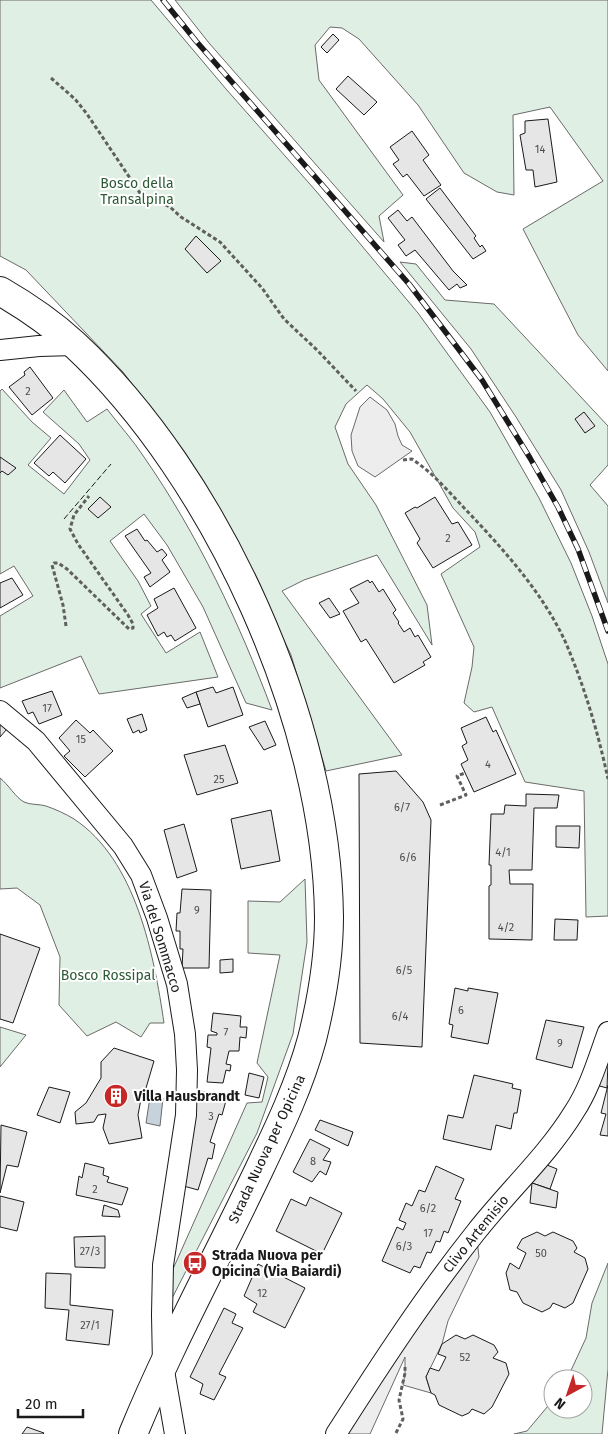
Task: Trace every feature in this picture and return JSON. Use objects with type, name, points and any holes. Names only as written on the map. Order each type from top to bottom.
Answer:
[{"type":"main road","name":"Strada Nuova per Opicina","points":[[0,291],[26,306],[75,345],[112,382],[169,455],[212,523],[249,596],[280,672],[303,742],[316,795],[326,869],[329,915],[326,963],[319,1006],[303,1070],[252,1184],[163,1365],[133,1434]]},
{"type":"street","points":[[0,350],[75,345]]},
{"type":"street","name":"Via del Sommacco","points":[[0,711],[36,742],[123,846],[141,875],[157,918],[177,984],[185,1034],[187,1070],[186,1115],[163,1266],[162,1315],[163,1365],[175,1434]]},
{"type":"street","name":"Clivo Artemisio","points":[[336,1434],[442,1276],[476,1231],[551,1143],[575,1111],[597,1065],[608,1032]]},
{"type":"path","points":[[51,78],[75,99],[87,114],[144,199],[160,202],[170,207],[181,217],[220,242],[262,288],[284,319],[356,391]]},
{"type":"path","points":[[403,460],[412,459],[422,465],[450,493],[507,556],[544,604],[564,640],[582,687],[603,755],[608,779]]},
{"type":"path","points":[[66,626],[63,605],[52,565],[54,563],[67,569],[129,629],[133,628],[134,624],[78,544],[70,529],[74,515],[89,496]]},
{"type":"path","points":[[440,805],[466,794],[457,776],[465,773]]},
{"type":"path","points":[[396,1433],[402,1419],[399,1400],[406,1373],[405,1355],[397,1341]]},
{"type":"green space","name":"Bosco della Transalpina","points":[[0,0],[151,0],[316,191],[418,313],[490,412],[539,498],[571,563],[608,664],[608,916],[586,917],[584,791],[525,782],[492,707],[474,712],[464,703],[472,667],[474,647],[441,574],[480,547],[475,532],[453,508],[410,432],[383,399],[367,385],[346,404],[335,427],[348,464],[376,505],[427,605],[432,645],[377,555],[304,580],[282,591],[402,755],[326,771],[291,655],[236,538],[184,453],[123,372],[26,270],[0,256]]},
{"type":"green space","points":[[175,0],[608,0],[608,371],[578,335],[523,229],[603,181],[550,107],[513,115],[514,195],[497,192],[464,173],[418,105],[359,39],[342,28],[330,27],[315,45],[319,80],[403,195],[379,216],[384,242],[209,43]]},
{"type":"green space","points":[[400,262],[416,264],[445,300],[494,304],[608,426],[608,465],[590,485],[608,506],[608,603],[589,552],[561,490],[471,349]]},
{"type":"green space","points":[[2,389],[32,422],[51,438],[28,465],[64,494],[90,460],[79,444],[43,412],[64,390],[87,422],[107,409],[144,457],[200,548],[246,644],[272,710],[246,703],[203,607],[167,545],[144,514],[110,541],[138,581],[151,606],[141,614],[166,653],[200,632],[218,677],[99,694],[81,656],[0,688],[0,616],[33,596],[14,566],[0,574],[0,391]]},
{"type":"green space","name":"Bosco Rossipal","points":[[0,778],[24,802],[46,806],[74,819],[95,837],[113,859],[127,884],[147,939],[164,1023],[150,1023],[141,1037],[116,1022],[87,1036],[59,1005],[60,957],[40,905],[17,888],[0,889]]},
{"type":"green space","points":[[305,879],[307,942],[293,1034],[257,1133],[167,1308],[169,1278],[247,1103],[262,1102],[268,1077],[257,1063],[280,955],[248,953],[248,901],[280,902]]},
{"type":"green space","points":[[0,1027],[26,1035],[0,1067]]},
{"type":"green space","points":[[608,1263],[608,1369],[602,1434],[514,1434],[527,1431],[543,1412],[543,1419],[593,1419],[593,1369],[572,1369],[586,1338],[592,1303]]},
{"type":"shaded area","points":[[370,397],[387,410],[395,424],[402,445],[412,451],[375,477],[358,466],[352,451],[351,435],[360,407]]},
{"type":"shaded area","points":[[150,1097],[163,1098],[160,1126],[146,1123]]},
{"type":"shaded area","points":[[476,1231],[479,1257],[448,1321],[442,1344],[426,1377],[431,1393],[403,1385],[405,1357],[370,1434],[336,1434]]},
{"type":"building","points":[[333,34],[339,40],[327,53],[321,47]]},
{"type":"building","points":[[348,76],[377,102],[364,115],[336,89]]},
{"type":"building","points":[[548,119],[557,182],[535,187],[533,170],[526,170],[520,135],[525,133],[525,121]]},
{"type":"building","points":[[412,131],[429,155],[423,160],[441,185],[424,196],[407,174],[403,177],[393,164],[399,160],[390,147]]},
{"type":"building","points":[[440,188],[476,236],[474,238],[480,247],[482,245],[486,251],[473,259],[426,199]]},
{"type":"building","points":[[398,210],[407,221],[412,217],[453,271],[467,285],[460,288],[457,284],[449,290],[415,250],[406,256],[398,245],[405,240],[388,218]]},
{"type":"building","points":[[196,236],[221,261],[207,273],[185,249]]},
{"type":"building","points":[[30,367],[53,398],[32,415],[9,387],[25,375],[24,372]]},
{"type":"building","points":[[584,412],[595,426],[585,433],[575,419]]},
{"type":"building","points":[[60,435],[86,459],[65,483],[53,472],[49,476],[34,463]]},
{"type":"building","points":[[0,457],[16,468],[8,475],[2,471],[0,473]]},
{"type":"building","points":[[100,497],[111,507],[98,518],[88,509]]},
{"type":"building","points":[[435,497],[452,524],[458,522],[472,545],[433,568],[417,543],[420,539],[405,513]]},
{"type":"building","points":[[137,529],[145,541],[147,540],[157,552],[162,549],[167,555],[162,560],[170,572],[150,587],[144,577],[151,573],[125,536]]},
{"type":"building","points":[[12,578],[23,595],[0,608],[0,583]]},
{"type":"building","points":[[368,580],[370,583],[372,581],[379,592],[383,589],[396,610],[393,613],[404,632],[410,628],[415,637],[418,635],[431,657],[423,662],[425,665],[394,683],[366,639],[361,642],[343,611],[359,603],[350,589]]},
{"type":"building","points":[[174,588],[196,628],[175,641],[171,635],[167,637],[164,632],[158,636],[147,615],[158,608],[154,599]]},
{"type":"building","points":[[329,598],[340,614],[330,618],[319,603]]},
{"type":"building","points":[[213,687],[216,693],[233,687],[243,715],[208,727],[196,692]]},
{"type":"building","points":[[52,691],[62,715],[39,724],[33,712],[28,714],[22,701]]},
{"type":"building","points":[[196,692],[200,704],[187,708],[182,698]]},
{"type":"building","points":[[142,714],[147,730],[140,733],[139,730],[133,733],[127,719]]},
{"type":"building","points":[[486,717],[493,732],[496,730],[516,774],[474,792],[461,764],[468,760],[462,746],[467,743],[461,728]]},
{"type":"building","points":[[76,720],[90,733],[93,730],[113,751],[85,777],[64,756],[70,751],[59,738]]},
{"type":"building","points":[[265,721],[276,745],[264,750],[249,727]]},
{"type":"building","points":[[0,723],[7,729],[0,737]]},
{"type":"building","points":[[225,745],[238,783],[197,795],[184,755]]},
{"type":"building","points":[[396,771],[423,802],[431,820],[422,1047],[360,1043],[359,774]]},
{"type":"building","points":[[526,794],[559,795],[557,808],[534,808],[532,870],[509,870],[510,884],[533,884],[532,940],[489,939],[491,814],[504,814],[505,805],[526,806]]},
{"type":"building","points":[[271,810],[280,861],[241,869],[231,819]]},
{"type":"building","points":[[184,824],[197,871],[177,878],[164,830]]},
{"type":"building","points":[[556,826],[580,826],[579,848],[556,847]]},
{"type":"building","points":[[182,889],[211,890],[209,968],[182,968],[183,949],[180,949],[180,931],[176,931],[177,913],[180,913]]},
{"type":"building","points":[[555,919],[578,920],[577,940],[554,940]]},
{"type":"building","points":[[0,934],[40,948],[13,1023],[0,1019]]},
{"type":"building","points":[[233,959],[233,972],[220,973],[220,960]]},
{"type":"building","points":[[455,988],[468,991],[468,988],[498,993],[488,1044],[451,1037],[453,1025],[449,1024]]},
{"type":"building","points":[[213,1013],[241,1016],[240,1027],[247,1027],[246,1038],[240,1037],[239,1051],[229,1051],[226,1064],[231,1065],[230,1071],[226,1070],[223,1083],[207,1082],[211,1048],[207,1047],[208,1035],[217,1035],[217,1033],[211,1031]]},
{"type":"building","points":[[546,1020],[584,1027],[572,1068],[536,1059]]},
{"type":"building","name":"Villa Hausbrandt","points":[[114,1048],[154,1061],[146,1088],[143,1088],[138,1115],[142,1138],[109,1144],[103,1128],[106,1114],[98,1115],[94,1122],[76,1124],[75,1112],[86,1103],[101,1078],[101,1062]]},
{"type":"building","points":[[605,1062],[608,1062],[607,1088],[596,1085]]},
{"type":"building","points":[[249,1073],[264,1077],[259,1098],[245,1095]]},
{"type":"building","points":[[474,1075],[513,1084],[512,1088],[521,1090],[517,1113],[514,1113],[511,1129],[496,1125],[491,1150],[443,1139],[448,1115],[463,1118]]},
{"type":"building","points":[[608,1085],[608,1136],[600,1135],[606,1114],[601,1113]]},
{"type":"building","points":[[49,1087],[70,1092],[60,1123],[37,1115]]},
{"type":"building","points":[[199,1091],[227,1097],[222,1115],[219,1114],[210,1142],[215,1144],[212,1159],[208,1158],[198,1190],[180,1185],[191,1115]]},
{"type":"building","points":[[320,1120],[353,1132],[348,1146],[315,1130]]},
{"type":"building","points":[[1,1125],[27,1132],[18,1167],[7,1165],[0,1193]]},
{"type":"building","points":[[310,1139],[330,1149],[323,1160],[331,1162],[326,1175],[320,1171],[312,1182],[293,1172]]},
{"type":"building","points":[[85,1163],[104,1168],[103,1175],[109,1177],[107,1182],[128,1188],[122,1205],[76,1195],[79,1176],[82,1178]]},
{"type":"building","points":[[542,1163],[557,1169],[550,1189],[532,1183]]},
{"type":"building","points":[[436,1166],[464,1179],[455,1199],[461,1201],[448,1233],[444,1231],[440,1242],[436,1241],[431,1253],[427,1252],[420,1268],[414,1266],[410,1273],[382,1261],[397,1227],[403,1230],[406,1223],[399,1220],[406,1203],[412,1206],[419,1190],[425,1192]]},
{"type":"building","points":[[532,1183],[558,1192],[556,1208],[530,1203]]},
{"type":"building","points":[[0,1196],[24,1202],[17,1231],[0,1227]]},
{"type":"building","points":[[310,1197],[342,1213],[322,1254],[276,1231],[291,1199],[306,1206]]},
{"type":"building","points":[[104,1205],[118,1210],[120,1217],[102,1216]]},
{"type":"building","points":[[537,1232],[545,1236],[553,1232],[573,1241],[577,1248],[574,1252],[585,1258],[588,1269],[573,1303],[565,1308],[553,1303],[550,1308],[542,1312],[523,1303],[517,1292],[510,1290],[506,1273],[510,1263],[519,1269],[526,1253],[517,1248],[522,1239]]},
{"type":"building","points":[[105,1236],[105,1268],[75,1267],[74,1237]]},
{"type":"building","points":[[258,1264],[305,1288],[285,1328],[253,1312],[257,1304],[244,1296]]},
{"type":"building","points":[[46,1273],[71,1274],[70,1305],[113,1310],[109,1345],[66,1340],[69,1310],[45,1308]]},
{"type":"building","points":[[224,1308],[236,1314],[232,1323],[243,1328],[219,1374],[226,1377],[214,1400],[200,1394],[203,1384],[190,1377]]},
{"type":"building","points":[[456,1335],[465,1339],[473,1335],[494,1345],[498,1352],[493,1358],[506,1363],[509,1374],[492,1407],[484,1414],[472,1409],[469,1413],[462,1416],[439,1405],[435,1395],[431,1393],[426,1377],[430,1368],[439,1371],[446,1357],[438,1354],[442,1344]]},
{"type":"building","points":[[27,1427],[44,1433],[22,1434]]},
{"type":"railway","points":[[163,0],[196,41],[409,284],[482,380],[558,507],[578,549],[608,631]]},
{"type":"fence","points":[[64,519],[111,464]]},
{"type":"place","name":"Villa Hausbrandt","points":[[116,1096]]},
{"type":"place","name":"Strada Nuova per Opicina (Via Baiardi)","points":[[195,1263]]}]
